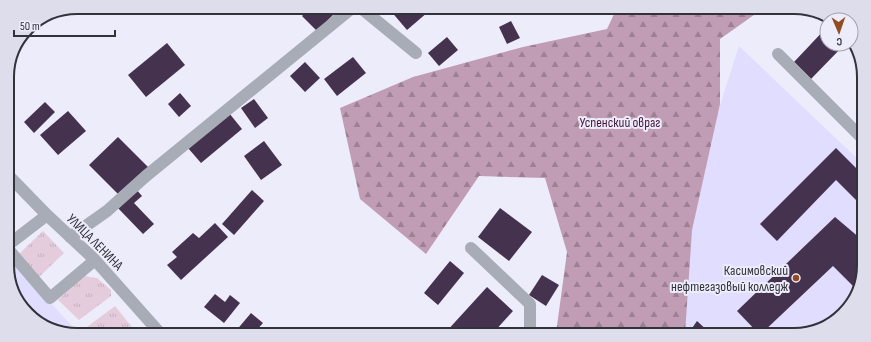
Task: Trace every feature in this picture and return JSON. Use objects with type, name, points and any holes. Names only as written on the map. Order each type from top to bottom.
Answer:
[{"type":"street","points":[[70,237],[107,211],[146,176],[345,14]]},
{"type":"street","points":[[368,14],[416,53]]},
{"type":"street","points":[[778,54],[857,133]]},
{"type":"street","name":"УЛИЦА ЛЕНИНА","points":[[14,181],[47,215],[95,260],[155,328]]},
{"type":"street","points":[[14,240],[47,215]]},
{"type":"street","points":[[471,248],[530,304],[530,328]]},
{"type":"street","points":[[14,255],[50,298],[95,260]]},
{"type":"shaded area","points":[[739,46],[857,158],[857,265],[854,285],[849,297],[839,310],[826,320],[810,326],[798,328],[649,328]]},
{"type":"shaded area","points":[[14,264],[74,328],[65,327],[49,322],[30,307],[20,293],[15,277]]},
{"type":"green space","name":"Успенский овраг","points":[[614,14],[755,14],[720,39],[720,104],[692,230],[685,328],[556,328],[567,252],[545,178],[479,176],[426,254],[360,199],[340,108],[413,77],[523,47],[607,29]]},
{"type":"green space","points":[[43,231],[64,253],[39,277],[20,258],[20,253]]},
{"type":"green space","points":[[83,276],[97,278],[111,290],[111,296],[79,320],[58,300]]},
{"type":"green space","points":[[115,306],[133,328],[88,328],[87,327]]},
{"type":"building","points":[[304,14],[334,14],[317,31],[302,16]]},
{"type":"building","points":[[393,14],[426,14],[407,30]]},
{"type":"building","points":[[511,21],[520,38],[507,44],[499,27]]},
{"type":"building","points":[[819,35],[819,52],[837,52],[811,79],[794,62]]},
{"type":"building","points":[[447,37],[458,50],[439,66],[428,53]]},
{"type":"building","points":[[167,43],[185,65],[146,97],[128,75]]},
{"type":"building","points":[[353,57],[366,73],[337,96],[324,79]]},
{"type":"building","points":[[305,62],[320,78],[305,92],[290,76]]},
{"type":"building","points":[[180,93],[191,106],[179,117],[168,104]]},
{"type":"building","points":[[254,99],[268,118],[255,128],[241,108]]},
{"type":"building","points":[[45,102],[55,112],[34,133],[24,122]]},
{"type":"building","points":[[68,111],[86,131],[58,155],[40,135]]},
{"type":"building","points":[[229,113],[242,129],[201,163],[188,148]]},
{"type":"building","points":[[118,137],[150,169],[121,197],[89,165]]},
{"type":"building","points":[[264,141],[282,165],[261,180],[244,156]]},
{"type":"building","name":"Касимовский нефтегазовый колледж","points":[[836,148],[857,169],[857,201],[836,180],[777,241],[760,224]]},
{"type":"building","points":[[135,188],[142,196],[134,203],[154,224],[143,234],[116,206]]},
{"type":"building","points":[[252,190],[264,201],[234,235],[222,224]]},
{"type":"building","points":[[500,208],[532,232],[509,261],[478,237]]},
{"type":"building","name":"Касимовский нефтегазовый колледж","points":[[835,217],[857,236],[857,265],[853,286],[833,266],[767,328],[753,328],[737,311]]},
{"type":"building","points":[[215,223],[228,237],[181,280],[167,265],[177,257],[172,252],[193,233],[199,238]]},
{"type":"building","points":[[450,261],[464,273],[438,305],[424,293]]},
{"type":"building","points":[[542,275],[559,285],[546,306],[529,295]]},
{"type":"building","points":[[487,287],[513,311],[498,328],[450,328]]},
{"type":"building","points":[[215,294],[225,302],[230,295],[240,303],[224,323],[204,307]]},
{"type":"building","points":[[26,302],[39,315],[30,307]]},
{"type":"building","points":[[251,313],[263,323],[259,328],[238,328]]},
{"type":"building","points":[[697,321],[705,328],[692,328]]},
{"type":"place","name":"Касимовский нефтегазовый колледж","points":[[796,278]]}]
